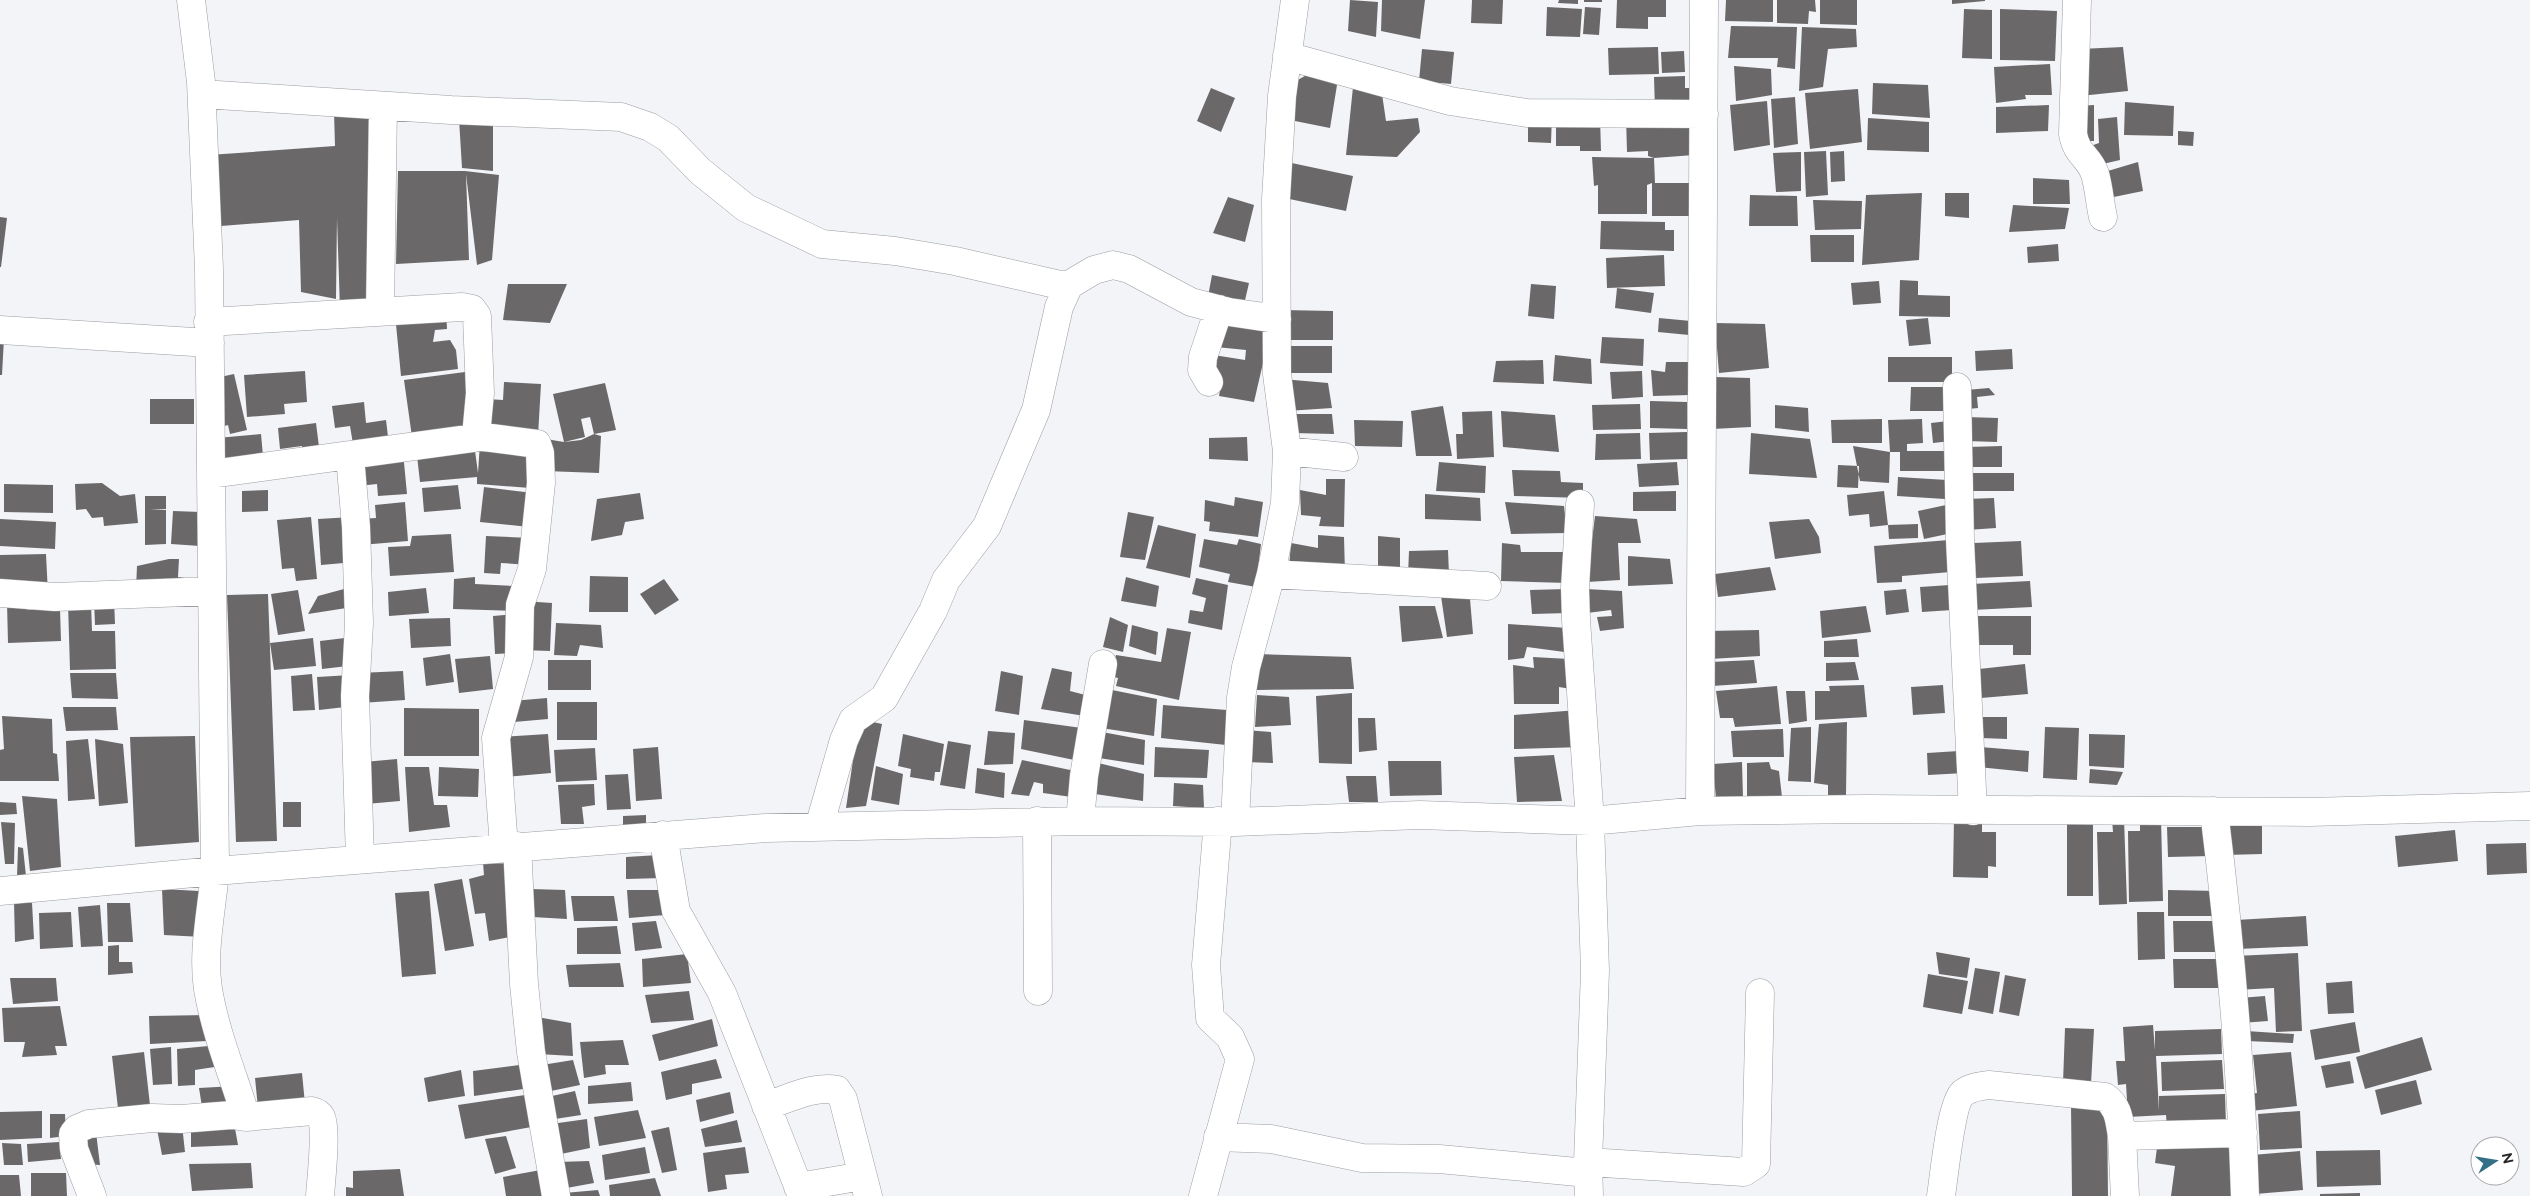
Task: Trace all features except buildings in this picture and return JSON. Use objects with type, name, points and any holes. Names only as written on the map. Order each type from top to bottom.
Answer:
[{"type":"street","points":[[191,0],[202,94],[209,269],[215,871],[207,958],[208,988],[216,1024],[246,1117]]},
{"type":"street","points":[[1203,1196],[1240,1059],[1230,1037],[1210,1018],[1206,965],[1241,698],[1271,574],[1285,503],[1287,451],[1278,383],[1276,199],[1282,96],[1296,0]]},
{"type":"street","points":[[1700,811],[1704,0]]},
{"type":"street","points":[[2077,0],[2072,134],[2075,148],[2084,156],[2095,174],[2103,218]]},
{"type":"street","points":[[1288,56],[1450,101],[1527,113],[1704,114]]},
{"type":"street","points":[[202,94],[383,106],[621,117],[650,127],[668,138],[700,171],[746,208],[822,244],[896,251],[955,261],[1060,285],[1070,285]]},
{"type":"street","points":[[380,311],[383,106]]},
{"type":"street","points":[[819,827],[844,740],[853,720],[884,698],[933,611],[946,580],[987,526],[1036,410],[1059,307],[1070,285],[1094,270],[1113,265],[1129,268],[1192,302],[1219,309],[1277,319]]},
{"type":"street","points":[[0,330],[209,332],[380,311],[462,307],[472,309],[477,316],[480,393],[476,436]]},
{"type":"street","points":[[1209,382],[1202,370],[1203,357],[1219,309]]},
{"type":"street","points":[[1958,387],[1960,540],[1973,810]]},
{"type":"street","points":[[211,474],[350,456],[476,436],[537,444],[540,452],[541,484],[532,569],[520,605],[519,657],[496,738],[511,847],[531,1052],[556,1196]]},
{"type":"street","points":[[1287,451],[1344,457]]},
{"type":"street","points":[[350,456],[356,527],[359,623],[355,696],[358,736],[360,859]]},
{"type":"street","points":[[1580,504],[1575,588],[1576,620],[1590,821],[1595,971],[1588,1177]]},
{"type":"street","points":[[1271,574],[1487,586]]},
{"type":"street","points":[[0,593],[55,597],[212,590]]},
{"type":"street","points":[[1080,821],[1084,776],[1103,664]]},
{"type":"street","points":[[0,891],[215,871],[663,835],[819,827],[1037,821],[1226,822],[1420,815],[1590,821],[1700,811],[2319,812],[2530,806]]},
{"type":"street","points":[[2214,811],[2230,953],[2243,1132],[2245,1196]]},
{"type":"street","points":[[1037,821],[1038,991]]},
{"type":"street","points":[[663,835],[676,911],[722,994],[766,1106],[800,1191],[866,1186],[843,1099],[837,1090],[828,1088],[807,1092],[766,1106]]},
{"type":"street","points":[[1218,1137],[1271,1140],[1362,1158],[1439,1159],[1588,1177],[1744,1172],[1756,1164],[1760,993]]},
{"type":"street","points":[[1941,1196],[1955,1107],[1962,1093],[1975,1087],[1989,1085],[2105,1097],[2113,1102],[2118,1111],[2122,1136],[2125,1196]]},
{"type":"street","points":[[92,1196],[74,1149],[73,1134],[76,1129],[89,1124],[152,1118],[181,1119],[232,1115],[246,1117],[283,1112],[317,1113],[322,1118],[324,1130],[320,1196]]},
{"type":"street","points":[[2122,1136],[2243,1132]]}]
